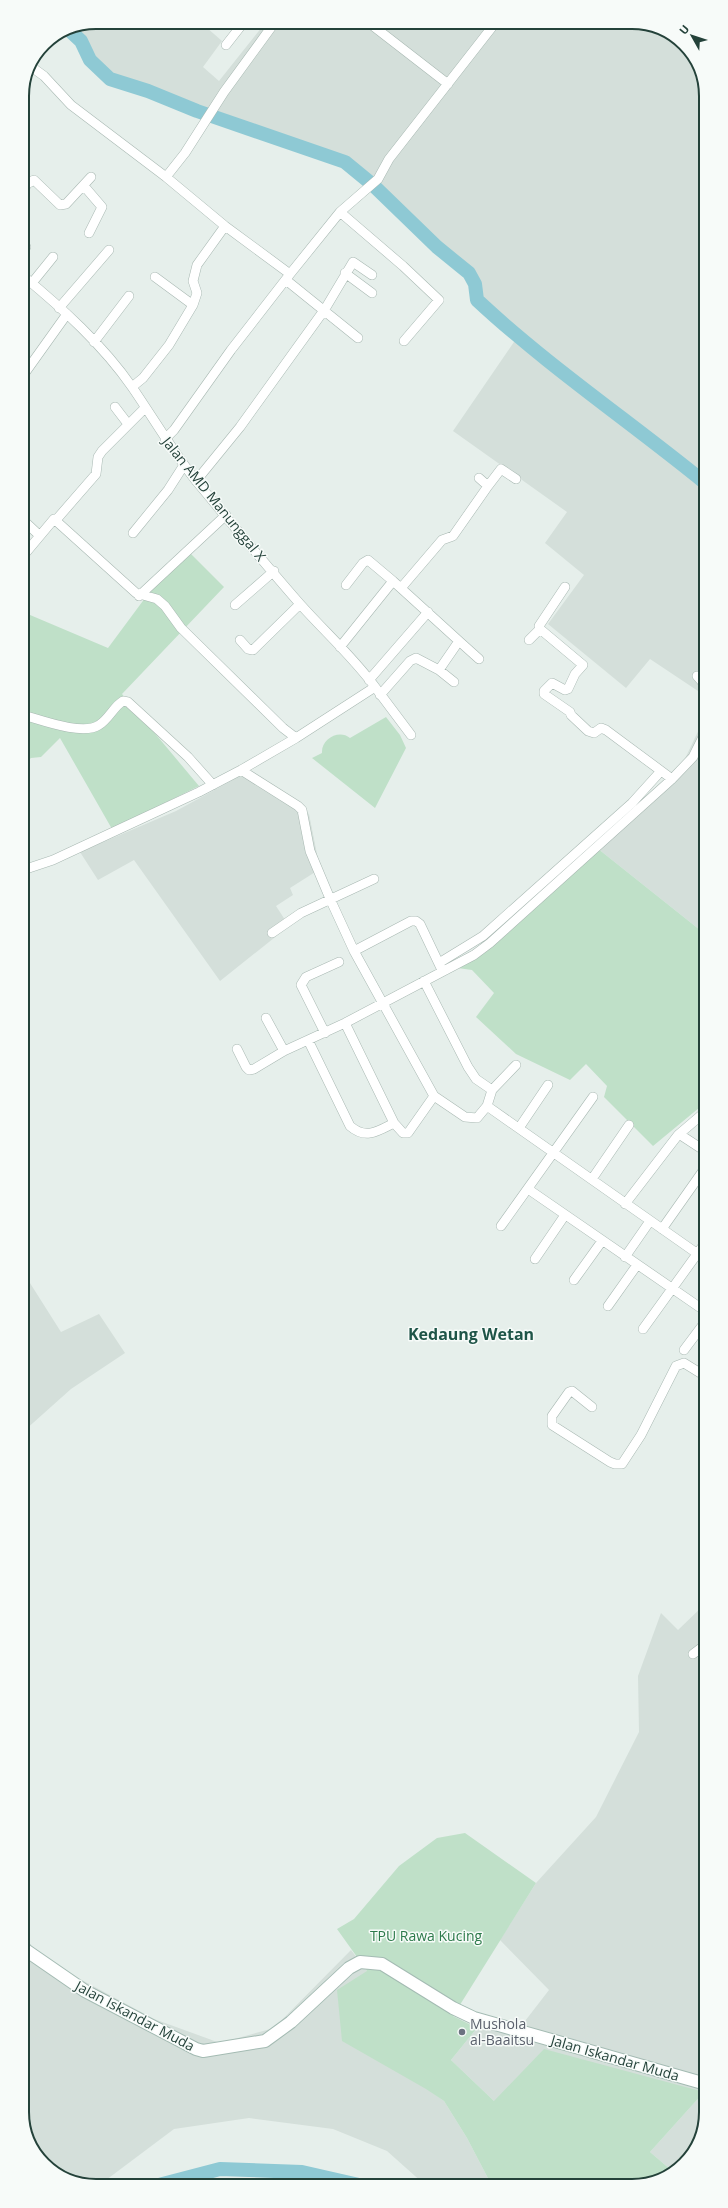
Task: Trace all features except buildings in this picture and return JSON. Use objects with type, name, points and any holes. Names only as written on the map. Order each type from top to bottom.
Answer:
[{"type":"street","points":[[226,45],[239,29]]},
{"type":"street","points":[[166,177],[185,153],[214,108],[270,29]]},
{"type":"street","points":[[377,29],[448,84]]},
{"type":"street","points":[[165,439],[174,430],[231,350],[340,212],[375,183],[388,159],[491,29]]},
{"type":"street","points":[[34,69],[44,76],[71,104],[166,177],[288,277],[358,338]]},
{"type":"street","points":[[29,180],[34,180],[60,205],[66,204],[91,177]]},
{"type":"street","points":[[84,186],[102,207],[89,233]]},
{"type":"street","points":[[340,212],[403,266],[439,300],[404,341]]},
{"type":"street","points":[[132,387],[143,378],[169,345],[194,305],[198,293],[193,281],[197,266],[225,226]]},
{"type":"street","points":[[60,308],[109,250]]},
{"type":"street","points":[[32,283],[53,256]]},
{"type":"street","points":[[196,481],[240,427],[325,309],[345,273],[353,262],[372,275]]},
{"type":"street","points":[[345,273],[372,293]]},
{"type":"street","points":[[155,277],[194,305]]},
{"type":"street","name":"Jalan AMD Manunggal X","points":[[29,281],[67,314],[94,342],[132,387],[165,439],[196,481],[274,571],[300,604],[358,665],[411,735]]},
{"type":"street","points":[[94,342],[129,296]]},
{"type":"street","points":[[29,367],[67,314]]},
{"type":"street","points":[[115,407],[128,424]]},
{"type":"street","points":[[29,548],[53,519],[56,520],[96,474],[98,458],[102,451],[145,408]]},
{"type":"street","points":[[132,533],[168,490],[184,465]]},
{"type":"street","points":[[401,588],[442,540],[453,536],[501,469],[516,479]]},
{"type":"street","points":[[479,478],[488,486]]},
{"type":"street","points":[[139,596],[226,515]]},
{"type":"street","points":[[56,520],[75,540],[113,570],[139,596],[157,599],[165,606],[181,628],[283,728],[296,738]]},
{"type":"street","points":[[29,526],[39,535]]},
{"type":"street","points":[[346,586],[366,561],[370,562],[428,612],[479,659]]},
{"type":"street","points":[[235,605],[274,571]]},
{"type":"street","points":[[340,647],[393,581]]},
{"type":"street","points":[[529,640],[540,629],[546,616],[565,586]]},
{"type":"street","points":[[240,640],[248,649],[252,650],[300,604]]},
{"type":"street","points":[[29,868],[53,860],[213,785],[296,738],[372,683],[428,612]]},
{"type":"street","points":[[540,629],[583,665],[575,674],[568,689],[565,690],[552,683],[544,691],[544,694],[570,712],[571,715],[588,731],[594,733],[601,728],[606,730],[660,772],[672,779]]},
{"type":"street","points":[[439,670],[459,641]]},
{"type":"street","points":[[380,695],[410,661],[416,658],[439,670],[454,682]]},
{"type":"street","points":[[29,717],[80,730],[97,727],[109,717],[119,704],[123,701],[128,702],[188,757],[213,785]]},
{"type":"street","points":[[441,967],[474,955],[490,943],[672,779],[692,757],[699,744]]},
{"type":"street","points":[[241,770],[302,810],[310,851],[354,951],[434,1096],[465,1117],[477,1118],[487,1106],[492,1090],[516,1065]]},
{"type":"street","points":[[237,1049],[249,1070],[284,1051],[345,1023],[424,981],[483,936],[632,803],[660,772]]},
{"type":"street","points":[[272,933],[301,913],[331,901],[374,879]]},
{"type":"street","points":[[354,951],[411,921],[416,921],[420,924],[441,967]]},
{"type":"street","points":[[325,1033],[301,985],[306,977],[339,962]]},
{"type":"street","points":[[424,981],[468,1067],[476,1078],[492,1090]]},
{"type":"street","points":[[266,1018],[284,1051]]},
{"type":"street","points":[[345,1023],[394,1123],[403,1133],[408,1133],[434,1096]]},
{"type":"street","points":[[308,1040],[350,1126],[356,1132],[365,1135],[372,1134],[394,1123]]},
{"type":"street","points":[[519,1128],[548,1085]]},
{"type":"street","points":[[501,1226],[555,1153],[593,1097]]},
{"type":"street","points":[[487,1106],[699,1255]]},
{"type":"street","points":[[625,1204],[679,1134],[699,1117]]},
{"type":"street","points":[[592,1179],[629,1126]]},
{"type":"street","points":[[679,1134],[699,1148]]},
{"type":"street","points":[[662,1229],[699,1177]]},
{"type":"street","points":[[528,1189],[637,1266],[674,1288],[699,1307]]},
{"type":"street","points":[[535,1258],[565,1215]]},
{"type":"street","points":[[625,1257],[650,1221]]},
{"type":"street","points":[[574,1280],[602,1241]]},
{"type":"street","points":[[643,1329],[699,1258]]},
{"type":"street","points":[[608,1306],[637,1266]]},
{"type":"street","points":[[684,1350],[699,1330]]},
{"type":"street","points":[[592,1407],[572,1392],[569,1392],[552,1416],[552,1425],[610,1462],[622,1464],[641,1435],[676,1366],[684,1363],[699,1372]]},
{"type":"street","points":[[693,1654],[699,1650]]},
{"type":"street","name":"Jalan Iskandar Muda","points":[[29,1952],[85,1991],[196,2049],[203,2051],[265,2041],[290,2022],[349,1968],[360,1962],[382,1964],[453,2008],[474,2018],[699,2082]]},
{"type":"shaded area","points":[[96,29],[208,29],[222,41],[203,67],[219,81],[260,29],[636,29],[654,33],[672,42],[672,56],[685,56],[692,66],[697,79],[699,96],[699,692],[650,659],[626,688],[548,624],[584,575],[545,543],[567,512],[453,431],[516,339],[475,302],[474,275],[383,192],[346,162],[193,114],[106,75],[82,36],[77,32]]},
{"type":"shaded area","points":[[699,729],[699,929],[592,844],[681,767]]},
{"type":"shaded area","points":[[246,771],[309,814],[320,869],[290,888],[293,895],[276,906],[289,926],[220,981],[134,860],[98,880],[80,852],[176,811],[231,781]]},
{"type":"shaded area","points":[[29,1281],[61,1332],[99,1314],[125,1353],[71,1389],[29,1427]]},
{"type":"shaded area","points":[[699,1610],[699,2093],[494,2101],[451,2060],[477,2028],[515,2034],[549,1990],[500,1940],[536,1883],[596,1817],[639,1732],[638,1676],[661,1613],[678,1630]]},
{"type":"shaded area","points":[[29,1950],[154,2019],[220,2043],[274,2028],[351,1950],[367,1971],[427,2089],[444,2101],[467,2138],[488,2179],[418,2179],[387,2151],[333,2129],[249,2118],[174,2129],[107,2179],[83,2178],[70,2174],[59,2168],[40,2149],[31,2129],[29,2112]]},
{"type":"shaded area","points":[[699,2097],[698,2125],[692,2142],[685,2153],[669,2168],[650,2152]]},
{"type":"green space","points":[[190,553],[224,587],[122,694],[199,786],[112,829],[60,738],[41,757],[31,758],[29,760],[29,615],[108,648],[151,590]]},
{"type":"green space","points":[[386,717],[400,735],[406,748],[375,808],[312,758],[322,753],[324,743],[332,737],[336,735],[346,735],[350,738]]},
{"type":"green space","points":[[592,844],[699,929],[699,1108],[653,1146],[604,1097],[607,1086],[586,1064],[570,1080],[516,1054],[476,1017],[494,993],[472,970],[443,966],[478,948]]},
{"type":"green space","name":"TPU Rawa Kucing","points":[[465,1833],[536,1883],[453,2016],[477,2028],[451,2060],[494,2101],[544,2049],[699,2091],[699,2098],[650,2152],[669,2168],[649,2177],[632,2179],[488,2179],[467,2138],[444,2101],[426,2089],[342,2041],[337,1990],[367,1971],[337,1929],[354,1919],[399,1866],[437,1838]]},
{"type":"waterway","points":[[73,33],[81,41],[90,60],[110,79],[148,91],[197,111],[345,162],[373,185],[437,247],[469,273],[475,284],[477,300],[560,371],[699,478]]},
{"type":"waterway","points":[[182,2179],[220,2169],[302,2172],[333,2179]]},
{"type":"place","name":"Mushola al-Baaitsu","points":[[462,2032]]},
{"type":"district","name":"Kedaung Wetan","points":[[471,1334]]}]
